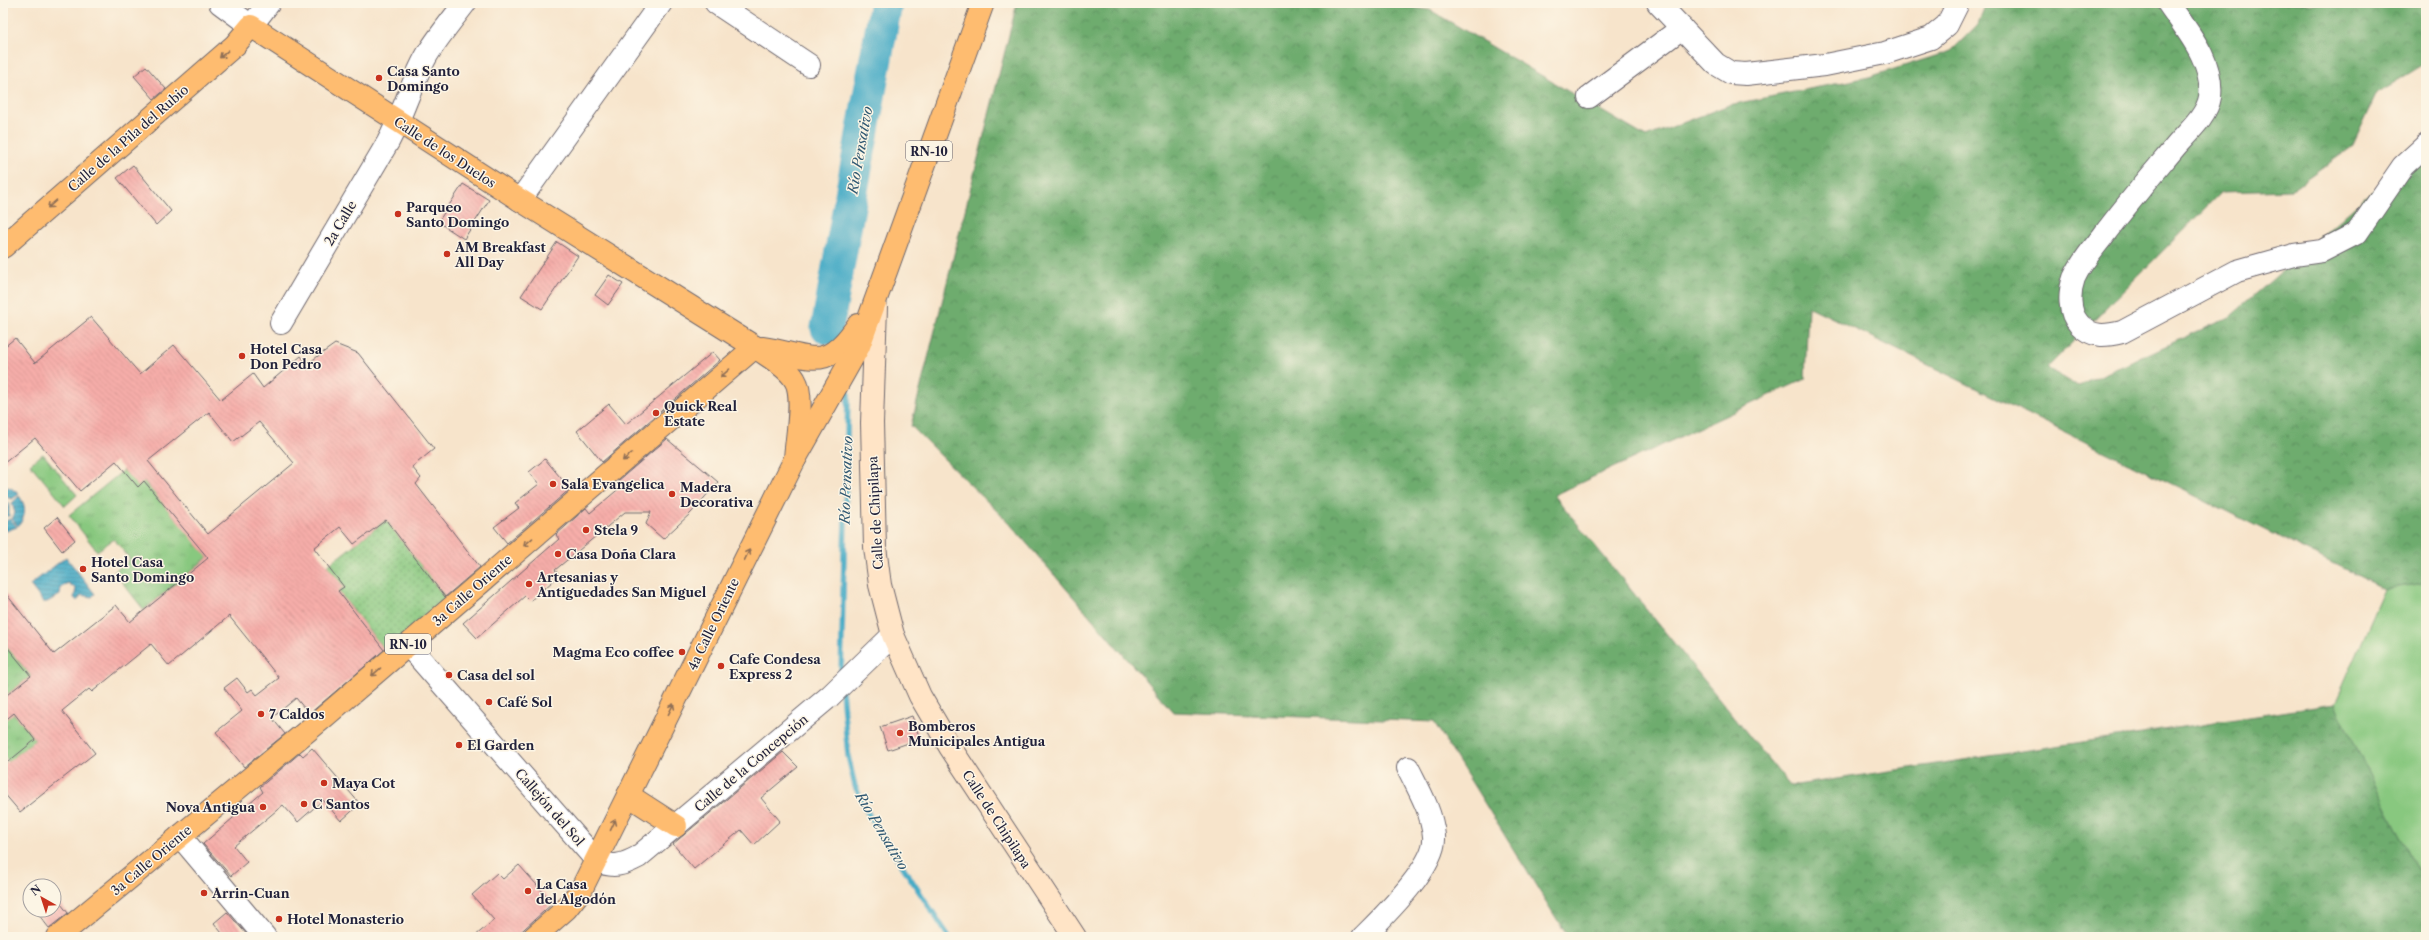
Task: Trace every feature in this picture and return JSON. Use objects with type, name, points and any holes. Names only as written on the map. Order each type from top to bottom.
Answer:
[{"type":"main road","name":"RN-10","points":[[876,299],[983,3]]},
{"type":"main road","name":"Calle de los Duelos","points":[[252,26],[520,200],[755,347],[788,371],[795,380],[800,392],[795,459]]},
{"type":"main road","name":"Calle de la Pila del Rubio","points":[[3,247],[235,45],[252,26]]},
{"type":"main road","name":"Calle de los Duelos","points":[[755,347],[801,358],[834,352],[876,299]]},
{"type":"main road","name":"4a Calle Oriente","points":[[534,937],[574,900],[597,861],[628,795],[795,459],[859,346],[876,299]]},
{"type":"main road","name":"Calle de Chipilapa","points":[[876,299],[872,423],[875,547],[880,585],[893,635],[920,696],[950,747],[1075,937]]},
{"type":"main road","name":"3a Calle Oriente","points":[[58,937],[408,645],[755,347]]},
{"type":"main road","points":[[628,795],[676,826]]},
{"type":"street","name":"Calle de los Duelos","points":[[220,3],[252,26]]},
{"type":"street","points":[[252,26],[269,3]]},
{"type":"street","name":"2a Calle","points":[[281,324],[399,121],[405,100],[427,56],[465,3]]},
{"type":"street","points":[[520,200],[661,3]]},
{"type":"street","points":[[716,3],[809,65]]},
{"type":"street","points":[[1667,6],[1682,28],[1716,64],[1731,73],[1746,74],[1825,65],[1892,51],[1931,38],[1947,25],[1958,3]]},
{"type":"street","points":[[2168,3],[2205,62],[2210,82],[2209,99],[2201,117],[2134,195],[2085,259],[2074,278],[2069,300],[2076,320],[2086,332],[2102,337],[2122,332],[2237,271],[2294,255],[2322,251],[2342,242],[2357,233],[2403,166],[2426,145]]},
{"type":"street","points":[[1589,97],[1682,28]]},
{"type":"street","name":"Calle de la Concepción","points":[[597,861],[607,866],[617,866],[628,863],[638,857],[830,696],[893,635]]},
{"type":"street","name":"Callejón del Sol","points":[[408,645],[597,861]]},
{"type":"street","points":[[1363,937],[1391,910],[1430,859],[1434,847],[1434,837],[1428,808],[1408,768]]},
{"type":"street","points":[[180,836],[265,937]]},
{"type":"green space","points":[[1017,3],[1377,3],[1430,10],[1646,137],[1729,105],[1869,77],[1951,51],[1978,24],[1986,3],[2426,3],[2426,63],[2377,93],[2352,147],[2291,190],[2221,192],[2047,368],[2078,386],[2231,316],[2426,144],[2426,583],[2385,589],[1808,306],[1805,379],[1554,495],[1790,786],[2335,704],[2426,887],[2426,937],[1568,937],[1434,722],[1173,712],[1010,524],[911,426]]},
{"type":"green space","points":[[43,454],[77,495],[65,506],[30,464]]},
{"type":"green space","points":[[124,470],[138,486],[144,481],[208,557],[144,610],[114,572],[130,559],[114,539],[97,551],[69,515]]},
{"type":"green space","points":[[386,520],[449,601],[387,653],[338,591],[343,586],[327,566]]},
{"type":"green space","points":[[2426,583],[2426,887],[2335,704],[2385,589]]},
{"type":"green space","points":[[3,642],[31,676],[3,698]]},
{"type":"green space","points":[[14,713],[35,740],[9,762],[3,754],[3,722]]},
{"type":"water","points":[[3,486],[11,488],[19,494],[12,499],[3,496]]},
{"type":"water","points":[[19,496],[22,500],[24,515],[18,526],[12,519],[15,513],[12,503]]},
{"type":"water","points":[[3,503],[9,503],[9,516],[3,516]]},
{"type":"water","points":[[10,519],[17,527],[3,532],[3,522]]},
{"type":"water","points":[[66,557],[95,594],[92,597],[81,595],[77,601],[74,598],[76,589],[68,583],[61,587],[60,595],[47,602],[43,602],[30,585]]},
{"type":"building","points":[[146,66],[166,89],[154,99],[134,76]]},
{"type":"building","points":[[133,165],[171,211],[156,225],[117,178]]},
{"type":"building","points":[[463,184],[489,200],[464,239],[438,222]]},
{"type":"building","points":[[557,242],[578,256],[542,309],[521,296]]},
{"type":"building","points":[[609,275],[623,284],[608,305],[595,295]]},
{"type":"building","points":[[91,317],[140,374],[174,345],[221,400],[253,374],[263,388],[301,356],[307,364],[335,344],[358,353],[434,449],[412,467],[421,478],[416,484],[480,567],[445,597],[386,520],[354,544],[340,527],[314,548],[344,587],[338,591],[384,650],[309,714],[296,698],[272,718],[285,734],[244,767],[216,732],[242,711],[224,688],[237,678],[248,692],[252,689],[257,695],[279,678],[229,616],[169,666],[151,644],[92,692],[89,689],[62,711],[95,753],[20,812],[3,792],[3,766],[35,740],[14,713],[3,722],[3,698],[31,676],[3,642],[3,590],[54,654],[116,605],[130,622],[208,558],[144,481],[138,487],[116,461],[80,491],[35,438],[3,464],[3,348],[15,338],[35,363]],"holes":[[[209,412],[233,442],[259,422],[294,463],[208,534],[148,461]]]},
{"type":"building","points":[[713,352],[720,360],[602,462],[577,431],[609,404],[626,424]]},
{"type":"building","points":[[667,439],[718,482],[691,513],[663,539],[646,524],[651,512],[625,512],[555,570],[560,575],[530,601],[525,596],[477,638],[463,623],[559,539],[556,535],[586,508],[590,513],[622,486],[618,481]]},
{"type":"building","points":[[545,459],[570,489],[507,543],[494,527],[519,508],[515,503],[539,484],[529,472]]},
{"type":"building","points":[[57,517],[75,540],[62,551],[44,528]]},
{"type":"building","name":"Bomberos Municipales Antigua","points":[[912,716],[920,739],[888,750],[880,727]]},
{"type":"building","points":[[312,748],[360,804],[341,821],[323,800],[298,822],[283,805],[234,846],[247,862],[231,876],[203,844],[263,792],[260,787],[300,753],[303,756]]},
{"type":"building","points":[[783,752],[798,767],[761,798],[780,821],[754,845],[741,830],[694,869],[673,844]]},
{"type":"building","points":[[519,865],[553,903],[515,937],[474,937],[494,920],[472,895],[497,873],[503,879]]},
{"type":"building","points":[[62,905],[68,913],[62,918]]},
{"type":"building","points":[[227,912],[249,937],[225,937],[214,923]]},
{"type":"building","points":[[41,918],[62,918],[49,928]]},
{"type":"waterway","name":"Río Pensativo","points":[[827,328],[886,3]]},
{"type":"waterway","name":"Río Pensativo","points":[[827,328],[833,347]]},
{"type":"waterway","name":"Río Pensativo","points":[[841,677],[848,396],[845,382]]},
{"type":"waterway","name":"Río Pensativo","points":[[842,691],[848,756],[855,786],[869,815],[949,937]]},
{"type":"place","name":"Casa Santo Domingo","points":[[379,78]]},
{"type":"place","name":"Parqueo Santo Domingo","points":[[398,214]]},
{"type":"place","name":"AM Breakfast All Day","points":[[447,254]]},
{"type":"place","name":"Hotel Casa Don Pedro","points":[[242,356]]},
{"type":"place","name":"Quick Real Estate","points":[[656,413]]},
{"type":"place","name":"Sala Evangelica","points":[[553,484]]},
{"type":"place","name":"Madera Decorativa","points":[[672,494]]},
{"type":"place","name":"Stela 9","points":[[586,530]]},
{"type":"place","name":"Casa Doña Clara","points":[[558,554]]},
{"type":"place","name":"Hotel Casa Santo Domingo","points":[[83,569]]},
{"type":"place","name":"Artesanias y Antiguedades San Miguel","points":[[529,584]]},
{"type":"place","name":"Magma Eco coffee","points":[[682,652]]},
{"type":"place","name":"Cafe Condesa Express 2","points":[[721,666]]},
{"type":"place","name":"Casa del sol","points":[[449,675]]},
{"type":"place","name":"Café Sol","points":[[489,702]]},
{"type":"place","name":"7 Caldos","points":[[261,714]]},
{"type":"place","name":"Bomberos Municipales Antigua","points":[[900,733]]},
{"type":"place","name":"El Garden","points":[[459,745]]},
{"type":"place","name":"Maya Cot","points":[[324,783]]},
{"type":"place","name":"C Santos","points":[[304,804]]},
{"type":"place","name":"Nova Antigua","points":[[263,807]]},
{"type":"place","name":"La Casa del Algodón","points":[[528,891]]},
{"type":"place","name":"Arrin-Cuan","points":[[204,893]]},
{"type":"place","name":"Hotel Monasterio","points":[[279,919]]}]
